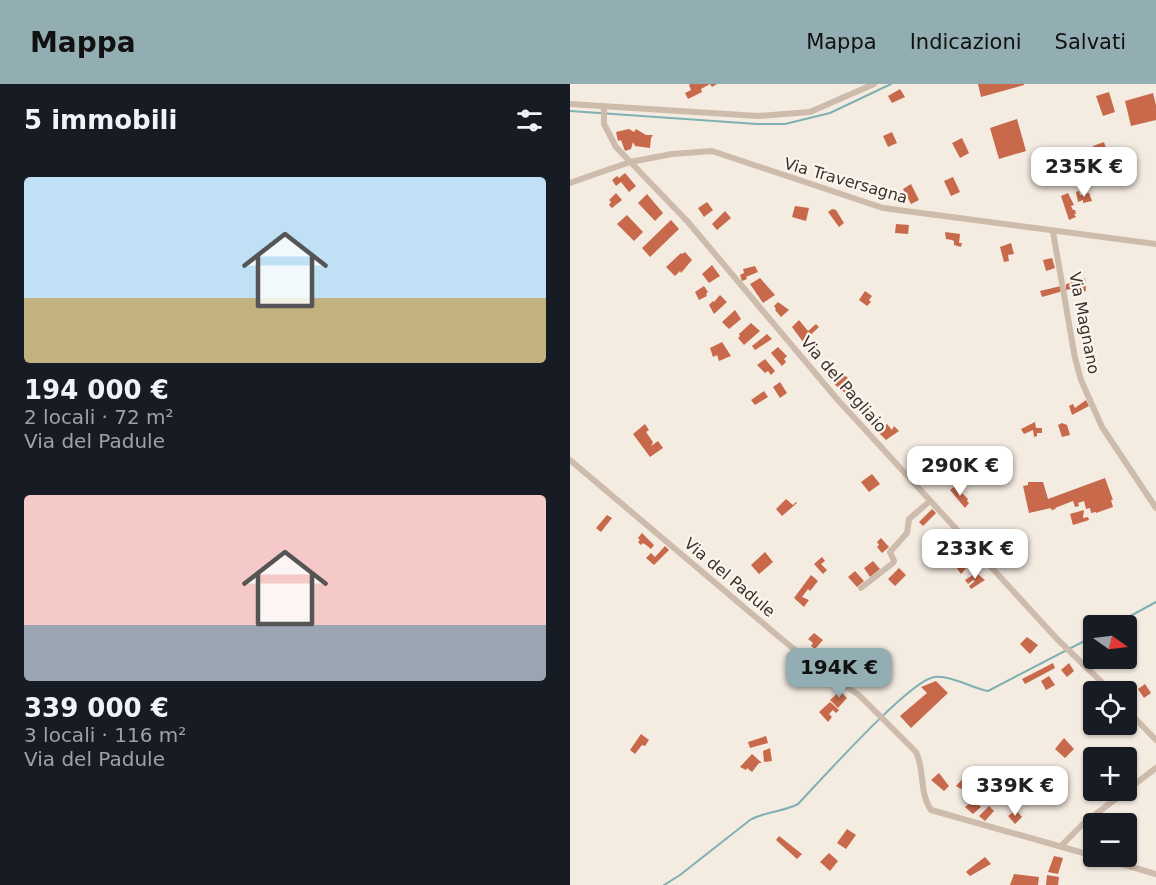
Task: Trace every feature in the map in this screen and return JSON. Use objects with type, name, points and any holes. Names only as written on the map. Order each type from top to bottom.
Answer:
[{"type":"street","points":[[570,104],[604,108],[758,116],[788,115],[810,112],[874,84]]},
{"type":"street","name":"Via del Pagliaio","points":[[604,108],[603,118],[616,147],[688,222],[837,399],[1067,650],[1100,681]]},
{"type":"street","name":"Via Traversagna","points":[[570,183],[630,162],[672,154],[712,151],[884,208],[1156,244]]},
{"type":"street","name":"Via Magnano","points":[[1053,232],[1075,358],[1081,380],[1102,427],[1156,508]]},
{"type":"street","name":"Via del Padule","points":[[570,460],[785,642],[832,678],[851,688],[916,752],[920,759],[924,794],[931,810],[1083,853]]},
{"type":"street","points":[[861,588],[894,561],[891,549],[907,533],[909,519],[930,501]]},
{"type":"street","points":[[1137,720],[1156,740]]},
{"type":"street","points":[[1060,846],[1083,824],[1156,768]]},
{"type":"street","name":"Via del Padule","points":[[1132,867],[1156,874]]},
{"type":"building","points":[[690,84],[710,84],[701,89],[702,92],[688,99],[685,93],[691,90]]},
{"type":"building","points":[[978,84],[1024,84],[1024,85],[981,97]]},
{"type":"building","points":[[900,89],[905,97],[892,103],[888,96]]},
{"type":"building","points":[[1109,92],[1115,112],[1103,116],[1096,96]]},
{"type":"building","points":[[1153,93],[1156,120],[1131,126],[1125,101]]},
{"type":"building","points":[[1017,119],[1026,151],[999,159],[990,128]]},
{"type":"building","points":[[629,129],[653,135],[650,148],[635,146],[633,142],[631,149],[625,151],[621,140],[618,141],[616,132]]},
{"type":"building","points":[[892,132],[897,143],[888,147],[883,136]]},
{"type":"building","points":[[962,138],[969,153],[960,158],[952,143]]},
{"type":"building","points":[[1104,142],[1109,158],[1112,158],[1115,166],[1101,170],[1093,146]]},
{"type":"building","points":[[625,173],[636,186],[629,192],[621,182],[616,186],[612,180]]},
{"type":"building","points":[[953,177],[960,192],[951,196],[944,181]]},
{"type":"building","points":[[911,184],[919,200],[911,204],[903,189]]},
{"type":"building","points":[[1079,191],[1080,195],[1089,193],[1092,201],[1078,202],[1076,192]]},
{"type":"building","points":[[616,193],[622,200],[612,208],[609,200]]},
{"type":"building","points":[[1068,193],[1074,205],[1071,206],[1076,214],[1074,214],[1076,217],[1069,220],[1061,196]]},
{"type":"building","points":[[647,194],[663,213],[655,221],[638,203]]},
{"type":"building","points":[[707,202],[713,210],[704,217],[698,208]]},
{"type":"building","points":[[795,206],[809,208],[806,221],[792,217]]},
{"type":"building","points":[[832,209],[836,210],[844,223],[839,227],[828,212]]},
{"type":"building","points":[[725,211],[731,218],[717,230],[712,224]]},
{"type":"building","points":[[627,215],[643,232],[634,241],[617,224]]},
{"type":"building","points":[[671,220],[679,229],[650,257],[642,248]]},
{"type":"building","points":[[896,224],[909,225],[908,234],[895,233]]},
{"type":"building","points":[[945,232],[960,234],[961,247],[954,245],[954,241],[946,239]]},
{"type":"building","points":[[1011,243],[1014,254],[1008,255],[1009,261],[1004,262],[1000,247]]},
{"type":"building","points":[[685,252],[692,260],[681,273],[680,271],[675,276],[666,267]]},
{"type":"building","points":[[1052,258],[1055,268],[1046,271],[1043,260]]},
{"type":"building","points":[[712,265],[720,276],[709,283],[702,274]]},
{"type":"building","points":[[755,266],[758,272],[742,281],[740,275],[744,273],[743,269]]},
{"type":"building","points":[[760,278],[775,295],[763,303],[750,284]]},
{"type":"building","points":[[1085,278],[1086,291],[1081,292],[1080,287],[1066,290],[1066,284],[1071,283],[1070,279]]},
{"type":"building","points":[[704,286],[708,292],[707,296],[699,300],[695,292]]},
{"type":"building","points":[[1061,286],[1063,291],[1042,297],[1040,291]]},
{"type":"building","points":[[865,291],[872,296],[867,306],[859,300]]},
{"type":"building","points":[[720,295],[727,302],[714,314],[709,305]]},
{"type":"building","points":[[778,302],[789,310],[781,317],[774,306]]},
{"type":"building","points":[[735,310],[741,319],[729,329],[722,322]]},
{"type":"building","points":[[799,320],[808,331],[816,324],[819,327],[803,342],[792,327]]},
{"type":"building","points":[[751,323],[760,331],[744,345],[738,338],[739,334]]},
{"type":"building","points":[[767,334],[772,339],[755,350],[752,346]]},
{"type":"building","points":[[722,342],[731,356],[719,361],[717,355],[713,357],[710,348]]},
{"type":"building","points":[[778,347],[787,356],[782,366],[771,353]]},
{"type":"building","points":[[765,359],[775,371],[771,375],[768,371],[765,373],[757,365]]},
{"type":"building","points":[[843,374],[848,378],[843,383],[849,389],[845,393],[833,383]]},
{"type":"building","points":[[780,382],[787,393],[780,398],[773,387]]},
{"type":"building","points":[[764,391],[768,397],[755,405],[751,400]]},
{"type":"building","points":[[1086,400],[1089,406],[1072,415],[1069,406],[1073,404],[1075,408]]},
{"type":"building","points":[[1035,422],[1036,428],[1042,428],[1042,433],[1037,433],[1034,437],[1033,430],[1024,434],[1021,429]]},
{"type":"building","points":[[1062,423],[1067,425],[1070,435],[1062,437],[1058,425]]},
{"type":"building","points":[[645,424],[649,430],[646,432],[653,442],[651,446],[658,441],[663,448],[650,457],[633,434]]},
{"type":"building","points":[[887,424],[892,430],[894,426],[899,431],[886,440],[878,432]]},
{"type":"building","points":[[872,474],[880,484],[869,492],[861,482]]},
{"type":"building","points":[[1105,478],[1113,500],[1111,500],[1113,507],[1091,513],[1090,508],[1086,509],[1084,501],[1075,507],[1073,501],[1056,509],[1029,513],[1023,486],[1028,485],[1028,482],[1043,482],[1048,499]]},
{"type":"building","points":[[955,486],[968,499],[969,503],[965,508],[950,490]]},
{"type":"building","points":[[786,499],[793,505],[797,503],[782,516],[776,509]]},
{"type":"building","points":[[932,509],[936,513],[923,526],[919,522]]},
{"type":"building","points":[[1084,510],[1083,518],[1088,517],[1089,520],[1073,525],[1070,514]]},
{"type":"building","points":[[607,515],[612,518],[601,532],[596,528]]},
{"type":"building","points":[[642,533],[654,545],[651,549],[638,542]]},
{"type":"building","points":[[881,538],[889,547],[882,553],[877,547],[879,545],[877,542]]},
{"type":"building","points":[[665,546],[669,550],[654,565],[646,558],[651,553],[655,557]]},
{"type":"building","points":[[765,552],[773,562],[759,574],[751,565]]},
{"type":"building","points":[[822,557],[825,561],[821,564],[827,570],[823,574],[814,564]]},
{"type":"building","points":[[963,560],[969,565],[961,574],[956,567]]},
{"type":"building","points":[[873,561],[880,569],[870,577],[864,568]]},
{"type":"building","points":[[899,568],[906,575],[895,586],[888,579]]},
{"type":"building","points":[[855,571],[864,581],[857,587],[848,577]]},
{"type":"building","points":[[976,573],[985,580],[971,589],[969,586],[975,581],[968,584],[965,580]]},
{"type":"building","points":[[811,575],[818,581],[802,597],[809,600],[804,607],[794,598]]},
{"type":"building","points":[[814,633],[823,640],[815,649],[811,646],[813,643],[808,639]]},
{"type":"building","points":[[1027,637],[1038,645],[1030,654],[1020,644]]},
{"type":"building","points":[[1053,663],[1055,668],[1025,684],[1022,679]]},
{"type":"building","points":[[1069,663],[1074,671],[1067,677],[1061,670]]},
{"type":"building","points":[[1049,676],[1055,685],[1046,690],[1041,681]]},
{"type":"building","points":[[936,681],[948,693],[911,728],[900,716],[927,693],[921,687]]},
{"type":"building","points":[[1145,684],[1151,693],[1144,698],[1138,689]]},
{"type":"building","points":[[840,691],[847,698],[838,708],[830,700]]},
{"type":"building","points":[[830,702],[839,710],[836,713],[833,710],[829,714],[832,717],[828,722],[819,712]]},
{"type":"building","points":[[641,734],[649,740],[635,754],[630,750]]},
{"type":"building","points":[[766,736],[768,743],[750,748],[748,742]]},
{"type":"building","points":[[1064,738],[1074,749],[1065,758],[1055,749]]},
{"type":"building","points":[[770,748],[772,761],[764,762],[763,751]]},
{"type":"building","points":[[752,754],[762,763],[759,763],[752,772],[740,767]]},
{"type":"building","points":[[939,773],[949,786],[944,791],[931,780]]},
{"type":"building","points":[[968,773],[972,779],[969,785],[965,784],[961,789],[956,786]]},
{"type":"building","points":[[992,785],[995,789],[982,800],[977,795]]},
{"type":"building","points":[[974,800],[981,807],[973,814],[965,807]]},
{"type":"building","points":[[989,806],[994,811],[985,821],[979,816]]},
{"type":"building","points":[[1016,810],[1022,817],[1015,824],[1008,816]]},
{"type":"building","points":[[847,829],[856,835],[846,849],[837,843]]},
{"type":"building","points":[[779,836],[802,854],[797,859],[776,840]]},
{"type":"building","points":[[829,853],[838,861],[830,871],[820,862]]},
{"type":"building","points":[[1054,856],[1063,858],[1058,874],[1048,872]]},
{"type":"building","points":[[985,857],[991,864],[970,876],[966,872],[968,870]]},
{"type":"building","points":[[1014,874],[1039,877],[1038,885],[1010,885]]},
{"type":"building","points":[[1047,875],[1059,877],[1058,885],[1046,885]]},
{"type":"waterway","points":[[570,111],[785,124],[830,113],[891,84]]},
{"type":"waterway","points":[[1132,615],[1156,602]]},
{"type":"waterway","points":[[664,885],[750,820],[798,804],[886,713],[922,683],[934,677],[941,677],[988,691],[1083,642]]}]
